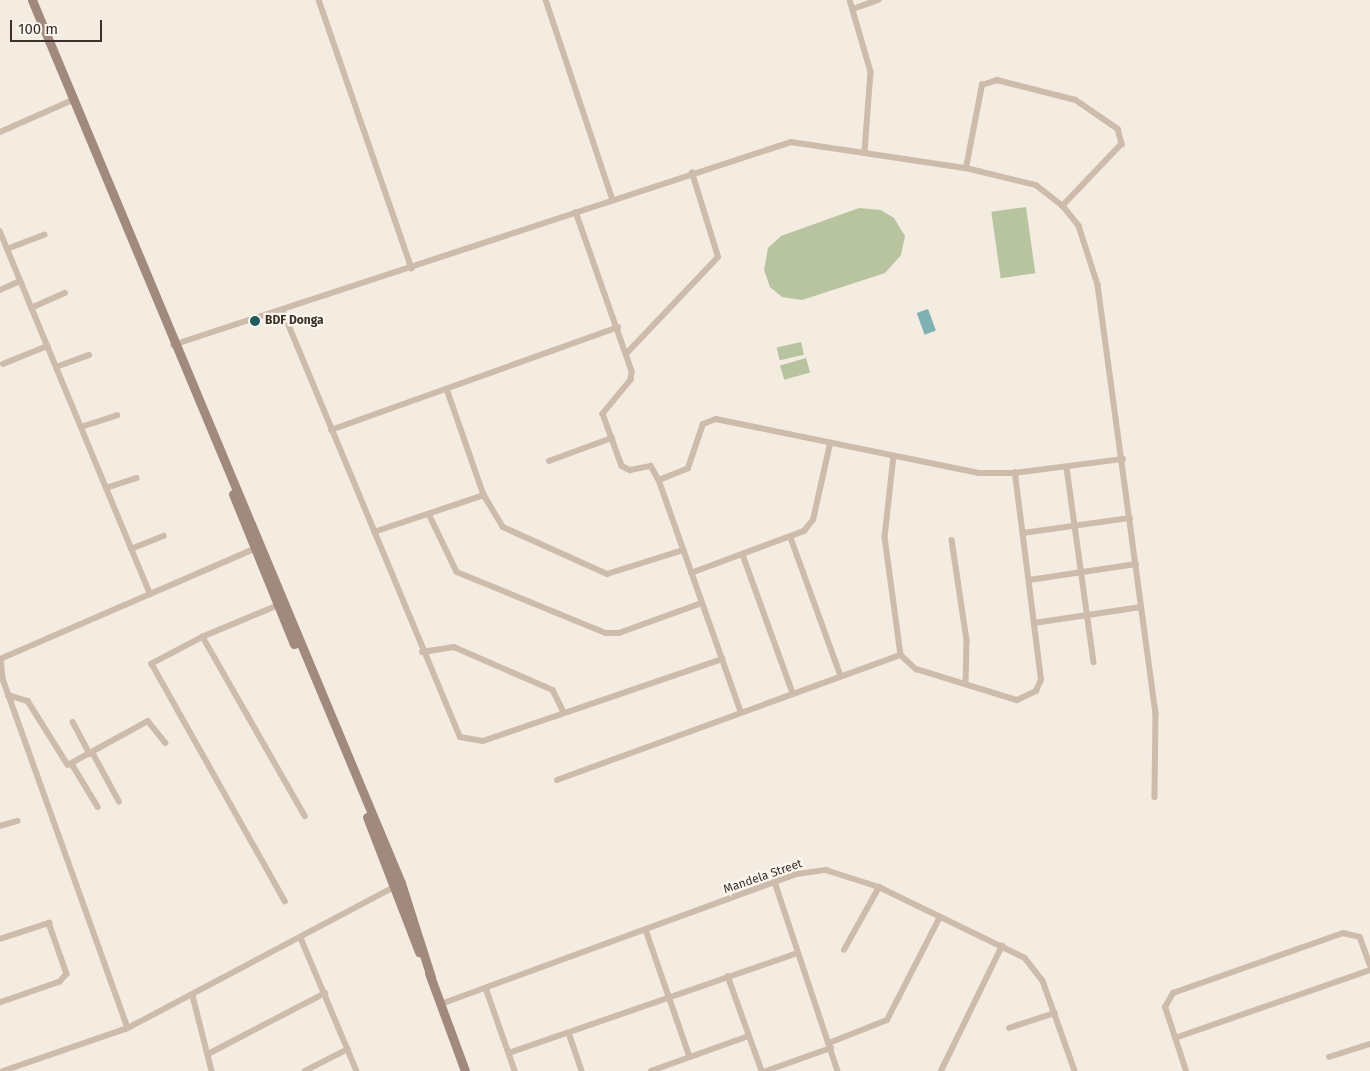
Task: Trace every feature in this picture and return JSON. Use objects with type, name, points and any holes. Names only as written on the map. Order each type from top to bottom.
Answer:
[{"type":"main road","points":[[27,0],[118,210],[398,885],[465,1071]]},
{"type":"main road","points":[[32,0],[72,101]]},
{"type":"street","points":[[318,0],[412,268]]},
{"type":"street","points":[[554,0],[546,1],[613,200]]},
{"type":"street","points":[[850,0],[871,72],[865,152]]},
{"type":"street","points":[[853,10],[878,0]]},
{"type":"street","points":[[966,168],[982,85],[997,80],[1076,100],[1118,129],[1122,144],[1064,206]]},
{"type":"street","points":[[0,132],[72,101]]},
{"type":"street","points":[[173,345],[283,311],[692,173],[792,142],[966,168],[1036,185],[1064,206],[1085,237],[1094,267],[1123,459],[1156,713],[1155,797]]},
{"type":"street","points":[[627,353],[718,257],[692,173]]},
{"type":"street","points":[[576,212],[618,327],[633,376],[603,409],[612,438],[626,469],[651,466],[658,480],[741,712]]},
{"type":"street","points":[[0,231],[150,594]]},
{"type":"street","points":[[7,249],[44,235]]},
{"type":"street","points":[[0,290],[20,281]]},
{"type":"street","points":[[31,308],[65,293]]},
{"type":"street","points":[[283,311],[454,730],[467,740],[483,741],[722,659]]},
{"type":"street","points":[[331,430],[618,327]]},
{"type":"street","points":[[3,364],[47,346]]},
{"type":"street","points":[[56,367],[89,355]]},
{"type":"street","points":[[447,389],[484,495],[503,527],[606,574],[683,550]]},
{"type":"street","points":[[81,427],[117,415]]},
{"type":"street","points":[[658,480],[688,468],[708,420],[978,473],[1015,473],[1067,468],[1123,459]]},
{"type":"street","points":[[549,461],[612,438]]},
{"type":"street","points":[[691,573],[791,538],[813,520],[830,444]]},
{"type":"street","points":[[894,456],[885,537],[901,655],[916,669],[966,684],[1007,700],[1028,698],[1036,691],[1041,680],[1015,473]]},
{"type":"street","points":[[1067,468],[1084,572],[1094,662]]},
{"type":"street","points":[[106,488],[136,478]]},
{"type":"street","points":[[374,532],[484,495]]},
{"type":"street","points":[[429,514],[457,572],[606,633],[619,633],[702,603]]},
{"type":"street","points":[[1023,533],[1077,527],[1130,518]]},
{"type":"street","points":[[131,549],[164,536]]},
{"type":"street","points":[[791,538],[841,676]]},
{"type":"street","points":[[952,540],[967,640],[966,684]]},
{"type":"street","points":[[128,1028],[8,695],[1,659],[258,547]]},
{"type":"street","points":[[742,555],[794,693]]},
{"type":"street","points":[[1028,580],[1136,564]]},
{"type":"street","points":[[281,604],[203,636],[156,659],[152,668],[285,901]]},
{"type":"street","points":[[1034,623],[1141,608]]},
{"type":"street","points":[[203,636],[305,816]]},
{"type":"street","points":[[422,652],[454,647],[553,690],[564,713]]},
{"type":"street","points":[[557,780],[901,655]]},
{"type":"street","points":[[8,695],[28,700],[65,763],[72,764],[148,721],[166,743]]},
{"type":"street","points":[[73,722],[119,801]]},
{"type":"street","points":[[72,764],[98,807]]},
{"type":"street","points":[[0,826],[17,821]]},
{"type":"street","name":"Mandela Street","points":[[441,1004],[775,882],[807,871],[826,870],[879,887],[1002,946],[1036,970],[1075,1071]]},
{"type":"street","points":[[775,882],[838,1071]]},
{"type":"street","points":[[3,1071],[128,1028],[192,996],[398,885]]},
{"type":"street","points":[[844,950],[879,887]]},
{"type":"street","points":[[766,1071],[830,1046],[887,1020],[940,917]]},
{"type":"street","points":[[0,939],[49,923],[67,974],[60,982],[0,1003]]},
{"type":"street","points":[[646,930],[690,1057]]},
{"type":"street","points":[[1186,1071],[1165,1005],[1176,992],[1347,932],[1361,939],[1370,965]]},
{"type":"street","points":[[301,938],[357,1071]]},
{"type":"street","points":[[941,1071],[1002,946]]},
{"type":"street","points":[[509,1053],[798,953]]},
{"type":"street","points":[[1175,1038],[1370,970]]},
{"type":"street","points":[[728,976],[762,1071]]},
{"type":"street","points":[[486,988],[515,1071]]},
{"type":"street","points":[[208,1054],[324,993]]},
{"type":"street","points":[[192,996],[212,1071]]},
{"type":"street","points":[[1009,1028],[1054,1013]]},
{"type":"street","points":[[569,1033],[582,1071]]},
{"type":"street","points":[[651,1071],[749,1036]]},
{"type":"street","points":[[1329,1057],[1370,1044]]},
{"type":"street","points":[[305,1071],[348,1049]]},
{"type":"green space","points":[[1026,207],[1035,273],[1001,278],[991,212]]},
{"type":"green space","points":[[859,208],[881,210],[894,218],[905,236],[901,255],[885,273],[802,300],[782,297],[770,287],[764,270],[768,248],[781,236]]},
{"type":"green space","points":[[801,342],[804,355],[780,360],[777,348]]},
{"type":"green space","points":[[806,358],[810,372],[784,380],[780,365]]},
{"type":"water","points":[[928,309],[936,331],[925,335],[917,313]]},
{"type":"place","name":"BDF Donga","points":[[255,321]]}]
